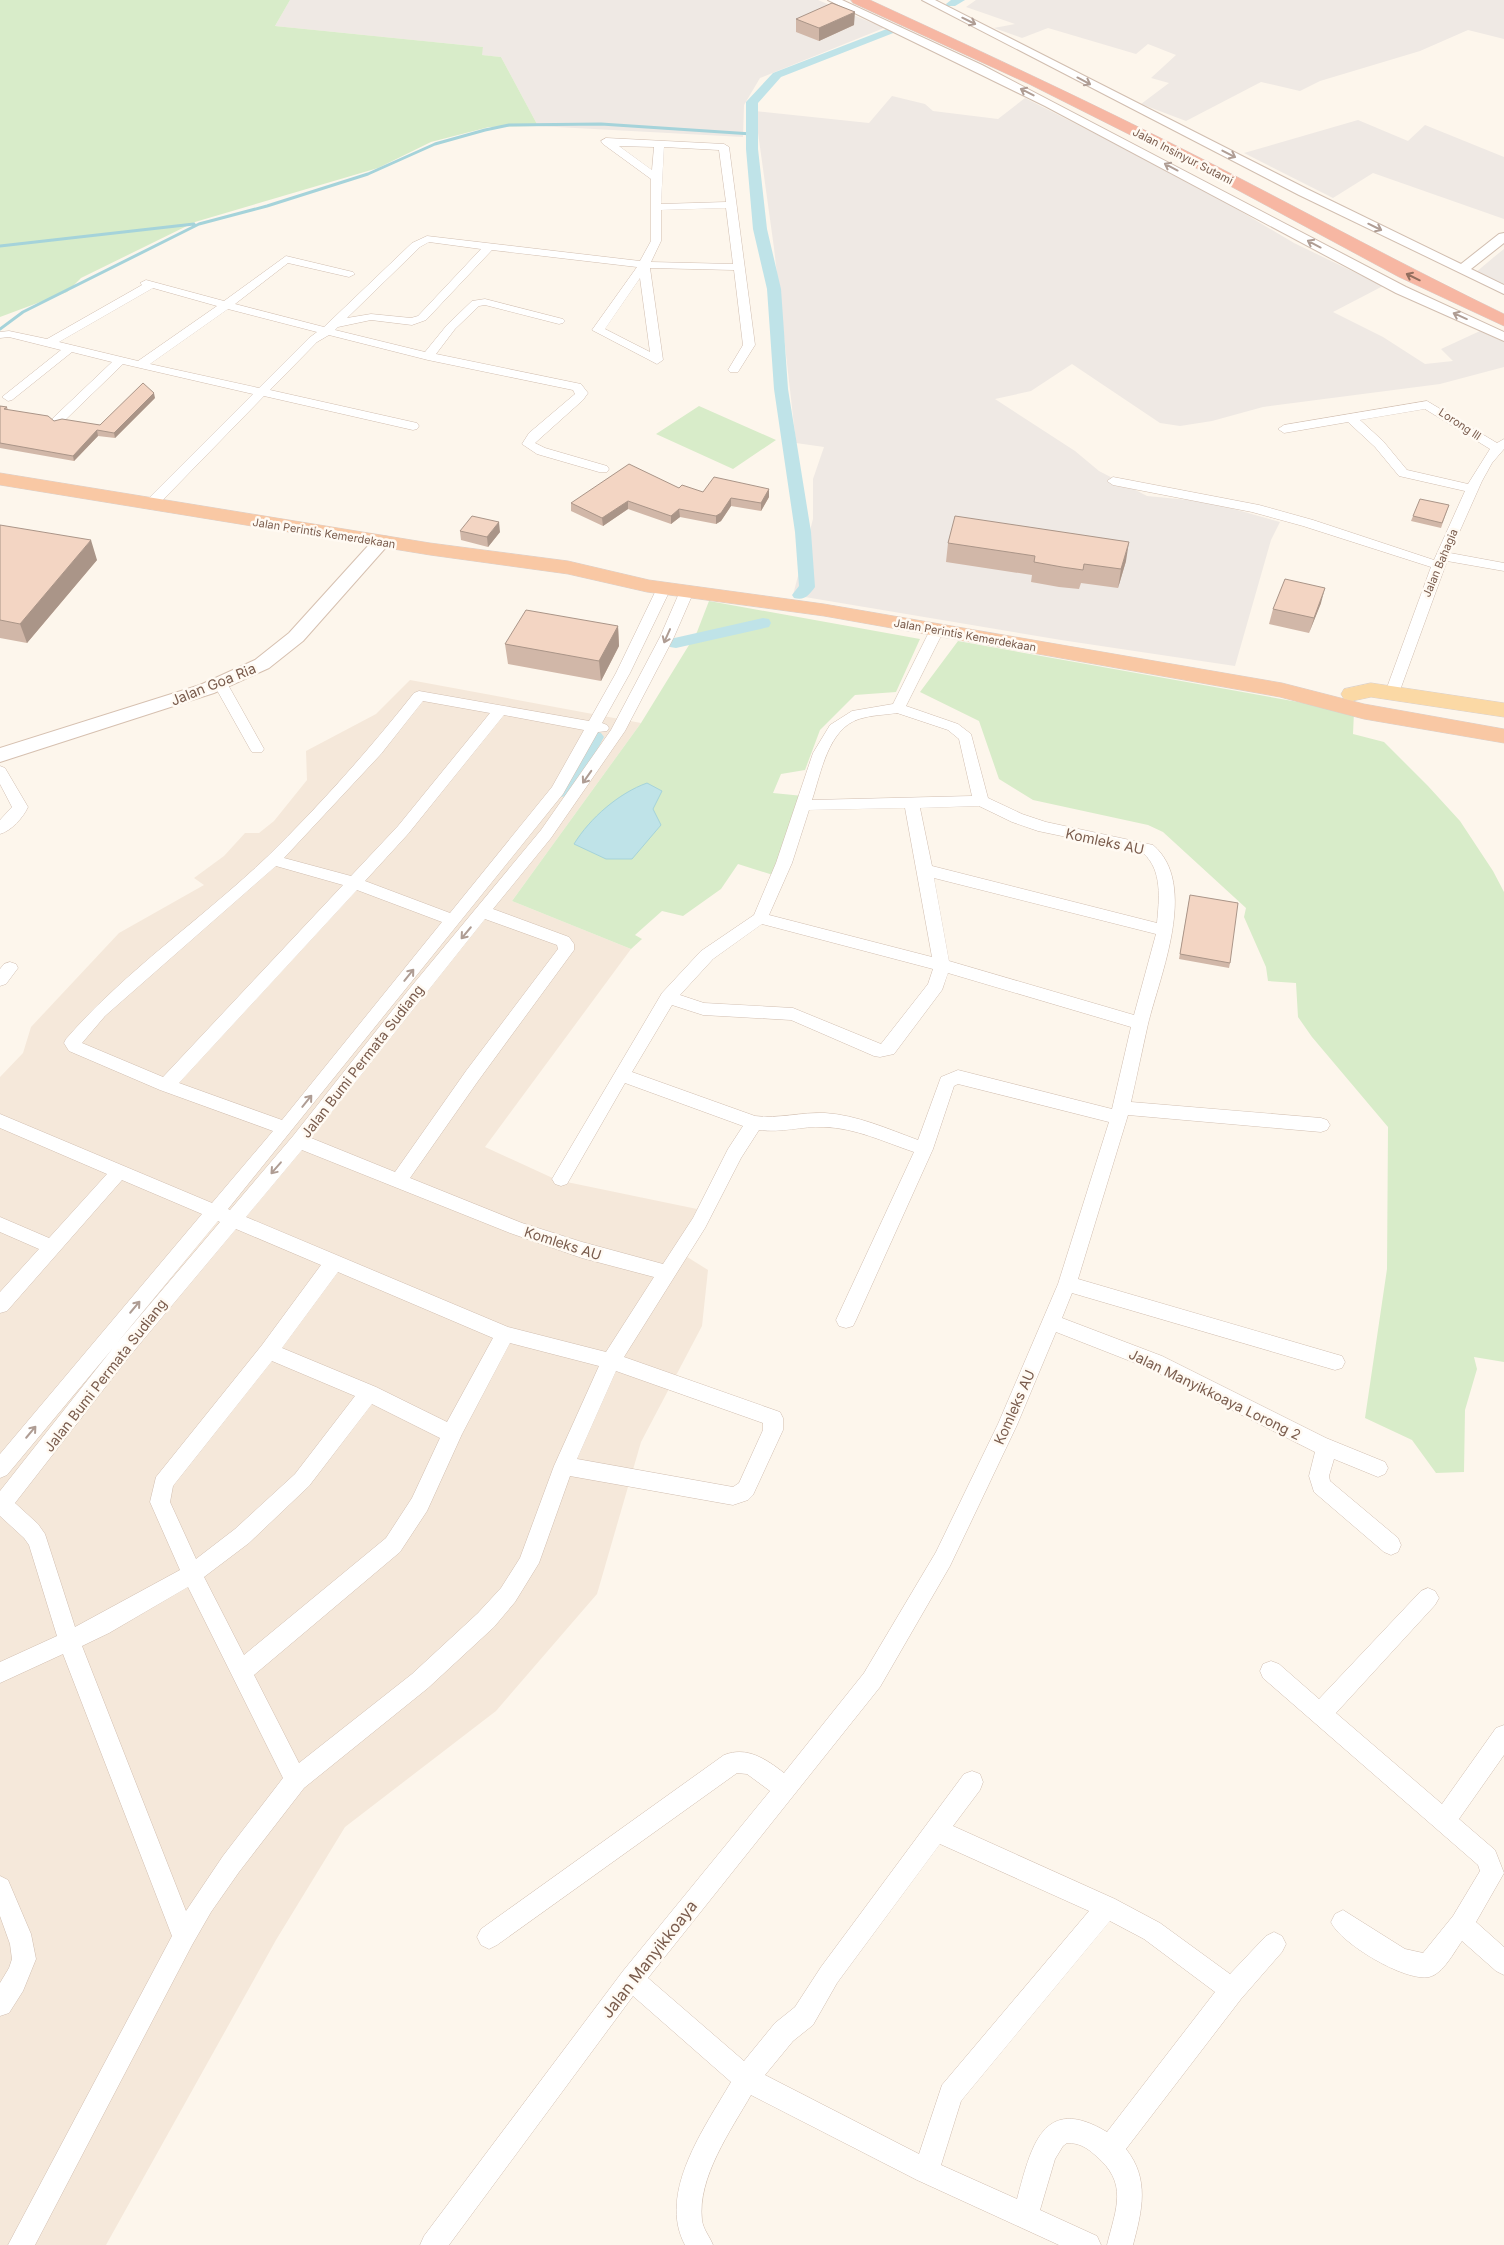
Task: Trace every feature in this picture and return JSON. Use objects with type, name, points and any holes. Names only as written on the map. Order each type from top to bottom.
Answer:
[{"type":"highway","name":"Jalan Insinyur Sutami","points":[[858,0],[1034,81],[1212,170],[1405,273],[1504,321]]},
{"type":"highway","name":"Jalan Insinyur Sutami","points":[[890,0],[1023,63],[1504,303]]},
{"type":"highway","name":"Jalan Perintis Kemerdekaan","points":[[0,479],[620,590],[656,587],[824,610],[934,638],[1282,690],[1317,701],[1351,701],[1504,719]]},
{"type":"highway","name":"Jalan Perintis Kemerdekaan","points":[[0,492],[378,547]]},
{"type":"highway","name":"Jalan Perintis Kemerdekaan","points":[[1351,701],[1504,736]]},
{"type":"main road","name":"Jalan Goa Ria","points":[[0,755],[126,716],[220,684],[262,664],[296,637],[378,547]]},
{"type":"main road","name":"Jalan Perintis Kemerdekaan","points":[[1504,710],[1371,690],[1351,701],[1375,720],[1504,743]]},
{"type":"street","points":[[833,0],[921,39],[1124,142],[1403,291],[1504,336]]},
{"type":"street","points":[[927,0],[1303,192],[1439,260],[1504,290]]},
{"type":"street","points":[[656,178],[603,139],[724,147],[748,345],[734,370]]},
{"type":"street","points":[[644,265],[657,360],[598,330],[644,265],[656,241],[656,178],[659,144]]},
{"type":"street","points":[[656,207],[730,205]]},
{"type":"street","points":[[1462,269],[1504,237]]},
{"type":"street","points":[[150,505],[261,391],[421,241],[434,240],[490,246],[644,265],[739,267]]},
{"type":"street","points":[[328,329],[371,317],[412,322],[422,318],[490,246]]},
{"type":"street","points":[[140,365],[226,305],[286,259],[349,274]]},
{"type":"street","points":[[48,343],[149,284],[428,356],[577,387],[582,393],[579,397],[533,436],[528,444],[541,451],[603,469]]},
{"type":"street","points":[[428,356],[451,327],[476,303],[485,302],[559,320]]},
{"type":"street","points":[[0,335],[6,333],[412,426]]},
{"type":"street","points":[[8,397],[70,348]]},
{"type":"street","points":[[57,421],[122,360]]},
{"type":"street","name":"Lorong lll","points":[[1351,418],[1431,406],[1500,445]]},
{"type":"street","points":[[1284,429],[1351,418],[1379,444],[1403,473],[1473,489]]},
{"type":"street","name":"Jalan Bahagia","points":[[1392,693],[1440,561],[1473,489],[1500,445]]},
{"type":"street","points":[[1113,481],[1254,508],[1440,561],[1504,568]]},
{"type":"street","name":"Jalan Bumi Permata Sudiang","points":[[1,1505],[121,1352],[224,1215],[285,1128],[558,790],[623,674],[656,587]]},
{"type":"street","name":"Jalan Bumi Permata Sudiang","points":[[0,1469],[224,1215],[299,1141],[416,992],[484,912],[546,834],[618,731],[667,637],[687,591]]},
{"type":"street","points":[[898,708],[934,638]]},
{"type":"street","points":[[220,684],[257,749]]},
{"type":"street","points":[[285,1128],[166,1085],[75,1047],[72,1043],[99,1012],[273,860],[373,755],[417,697],[426,696],[618,731]]},
{"type":"street","points":[[562,1179],[668,997],[707,955],[760,918],[784,863],[820,753],[835,728],[857,714],[898,708],[953,727],[966,737],[982,801]]},
{"type":"street","points":[[166,1085],[423,808],[501,709]]},
{"type":"street","points":[[0,771],[20,808],[0,829]]},
{"type":"street","name":"Komleks AU","points":[[802,805],[982,801],[1017,818],[1043,827],[1152,851],[1160,864],[1167,888],[1165,931],[1140,1023],[1120,1113],[1067,1284],[1007,1425],[943,1559],[872,1680]]},
{"type":"street","points":[[668,997],[703,1009],[793,1014],[880,1050],[888,1049],[936,986],[942,965],[912,803]]},
{"type":"street","points":[[273,860],[355,883],[454,920]]},
{"type":"street","points":[[924,870],[984,883],[1058,905],[1165,931]]},
{"type":"street","points":[[399,1180],[472,1076],[566,950],[566,944],[563,941],[484,912]]},
{"type":"street","points":[[760,918],[942,965],[1140,1023]]},
{"type":"street","points":[[621,1075],[754,1123],[769,1125],[811,1120],[834,1120],[924,1149]]},
{"type":"street","points":[[846,1320],[924,1149],[947,1082],[955,1078],[963,1078],[1120,1113],[1321,1125]]},
{"type":"street","points":[[0,1121],[504,1334],[611,1361],[773,1418],[773,1430],[746,1488],[741,1494],[733,1496],[564,1466]]},
{"type":"street","points":[[21,2245],[184,1937],[220,1880],[296,1780],[420,1681],[486,1620],[508,1595],[529,1563],[564,1466],[611,1361],[699,1224],[734,1154],[754,1123]]},
{"type":"street","name":"Komleks AU","points":[[299,1141],[525,1231],[582,1250],[668,1273]]},
{"type":"street","points":[[0,1305],[120,1171]]},
{"type":"street","points":[[0,1224],[52,1246]]},
{"type":"street","points":[[296,1780],[192,1574],[160,1502],[160,1489],[162,1483],[269,1351],[334,1262]]},
{"type":"street","points":[[1067,1284],[1335,1362]]},
{"type":"street","name":"Jalan Manyikkoaya Lorong 2","points":[[1052,1322],[1155,1362],[1320,1445],[1327,1446],[1378,1468]]},
{"type":"street","points":[[242,1671],[393,1545],[415,1517],[430,1488],[452,1434],[504,1334]]},
{"type":"street","points":[[269,1351],[369,1392],[452,1434]]},
{"type":"street","points":[[0,1673],[101,1626],[192,1574],[242,1536],[302,1480],[369,1392]]},
{"type":"street","points":[[1327,1446],[1319,1476],[1321,1486],[1391,1545]]},
{"type":"street","points":[[1,1505],[31,1531],[38,1541],[69,1641],[184,1937]]},
{"type":"street","points":[[1320,1714],[1428,1598]]},
{"type":"street","points":[[1271,1671],[1487,1858],[1492,1873],[1461,1924],[1429,1965],[1421,1968],[1402,1962],[1343,1922]]},
{"type":"street","name":"Jalan Manyikkoaya","points":[[433,2245],[631,1979],[872,1680]]},
{"type":"street","points":[[1444,1821],[1504,1736]]},
{"type":"street","points":[[489,1937],[732,1763],[744,1761],[768,1774],[786,1789]]},
{"type":"street","points":[[700,2245],[693,2234],[689,2221],[688,2199],[702,2158],[746,2080],[784,2032],[804,2016],[829,1975],[972,1782]]},
{"type":"street","points":[[937,1831],[1106,1907],[1152,1931],[1232,1990]]},
{"type":"street","points":[[0,1888],[22,1946],[24,1960],[0,2004]]},
{"type":"street","points":[[926,2171],[951,2094],[1106,1907]]},
{"type":"street","points":[[1461,1924],[1504,1963]]},
{"type":"street","points":[[1110,2149],[1232,1990],[1274,1944]]},
{"type":"street","points":[[631,1979],[746,2080],[926,2171],[1088,2245]]},
{"type":"street","points":[[1024,2217],[1046,2148],[1054,2137],[1061,2132],[1090,2134],[1110,2149],[1126,2169],[1129,2181],[1129,2202],[1120,2245]]},
{"type":"shaded area","points":[[290,0],[818,0],[884,28],[760,78],[744,105],[743,137],[538,126],[501,57],[481,55],[483,47],[275,26]]},
{"type":"shaded area","points":[[976,0],[1504,0],[1504,39],[1468,30],[1420,51],[1320,81],[1300,91],[1261,82],[1186,121],[1141,104],[1169,83],[1151,78],[1176,55],[1148,44],[1136,54],[1048,28],[1022,38],[994,28],[1015,24],[966,7]]},
{"type":"shaded area","points":[[892,96],[925,104],[933,111],[998,119],[1025,98],[1200,187],[1294,243],[1383,286],[1333,312],[1383,337],[1425,364],[1453,361],[1441,349],[1480,331],[1504,342],[1504,367],[1440,384],[1263,407],[1212,421],[1180,426],[1160,423],[1072,364],[1031,391],[995,399],[1075,451],[1099,471],[1147,496],[1209,502],[1280,522],[1271,540],[1235,666],[1061,640],[793,595],[813,519],[813,479],[824,447],[796,443],[774,248],[755,111],[869,123]]},
{"type":"shaded area","points":[[1358,120],[1408,141],[1425,125],[1504,157],[1504,219],[1373,173],[1333,198],[1244,153]]},
{"type":"shaded area","points":[[1504,249],[1504,285],[1475,273],[1494,257]]},
{"type":"shaded area","points":[[410,680],[641,723],[512,901],[631,949],[485,1147],[557,1180],[697,1209],[676,1250],[708,1270],[702,1326],[641,1442],[597,1594],[496,1711],[345,1827],[276,1940],[106,2245],[0,2245],[0,1077],[23,1053],[31,1027],[119,933],[204,885],[194,878],[224,856],[245,833],[259,833],[274,821],[307,780],[306,751],[376,714]]},
{"type":"green space","points":[[0,0],[290,0],[275,26],[483,47],[482,55],[501,57],[538,126],[489,127],[431,142],[378,168],[195,222],[81,278],[67,292],[0,317]]},
{"type":"green space","points":[[699,406],[776,440],[733,469],[656,434]]},
{"type":"green space","points":[[709,601],[920,639],[896,692],[855,695],[820,730],[805,770],[781,774],[773,793],[803,796],[776,876],[738,864],[721,889],[683,916],[662,911],[635,935],[642,939],[631,949],[512,901],[641,723],[697,632]]},
{"type":"green space","points":[[958,641],[1354,712],[1353,734],[1384,742],[1460,821],[1493,871],[1504,892],[1504,1362],[1474,1357],[1477,1369],[1465,1410],[1464,1472],[1436,1473],[1412,1440],[1365,1418],[1387,1269],[1388,1127],[1312,1037],[1298,1017],[1296,983],[1268,981],[1266,967],[1244,917],[1246,908],[1163,832],[1148,825],[1033,800],[999,779],[979,721],[920,692]]},
{"type":"water","points":[[647,783],[662,791],[653,809],[661,825],[632,859],[606,859],[574,844],[588,825],[606,807],[636,787]]},
{"type":"building","points":[[832,3],[855,12],[819,28],[796,19]]},
{"type":"building","points":[[143,383],[154,393],[114,433],[97,430],[73,456],[0,443],[0,406],[7,407],[4,409],[48,416],[54,421],[62,419],[100,425]]},
{"type":"building","points":[[629,464],[679,488],[682,485],[703,492],[714,477],[769,489],[761,503],[731,498],[721,513],[716,516],[679,509],[671,516],[628,501],[602,518],[571,503]]},
{"type":"building","points":[[1420,499],[1449,505],[1442,523],[1413,516]]},
{"type":"building","points":[[472,516],[499,522],[487,537],[460,531]]},
{"type":"building","points":[[955,516],[1129,542],[1121,569],[1084,564],[1083,570],[1062,567],[1034,562],[1035,556],[948,543]]},
{"type":"building","points":[[0,525],[91,540],[20,624],[0,620]]},
{"type":"building","points":[[1285,579],[1325,588],[1314,618],[1273,609]]},
{"type":"building","points":[[526,610],[618,626],[599,661],[505,644]]},
{"type":"building","points":[[1190,895],[1238,903],[1230,963],[1180,954]]},
{"type":"waterway","points":[[951,4],[960,0]]},
{"type":"waterway","points":[[800,595],[807,587],[803,532],[781,389],[774,289],[760,229],[752,149],[752,102],[777,75],[897,28]]},
{"type":"waterway","points":[[0,329],[23,312],[199,224],[267,206],[368,174],[435,144],[485,130],[509,125],[601,124],[752,134]]},
{"type":"waterway","points":[[0,246],[194,224]]},
{"type":"waterway","points":[[676,643],[763,623]]},
{"type":"waterway","points":[[560,791],[579,766],[595,737]]}]
